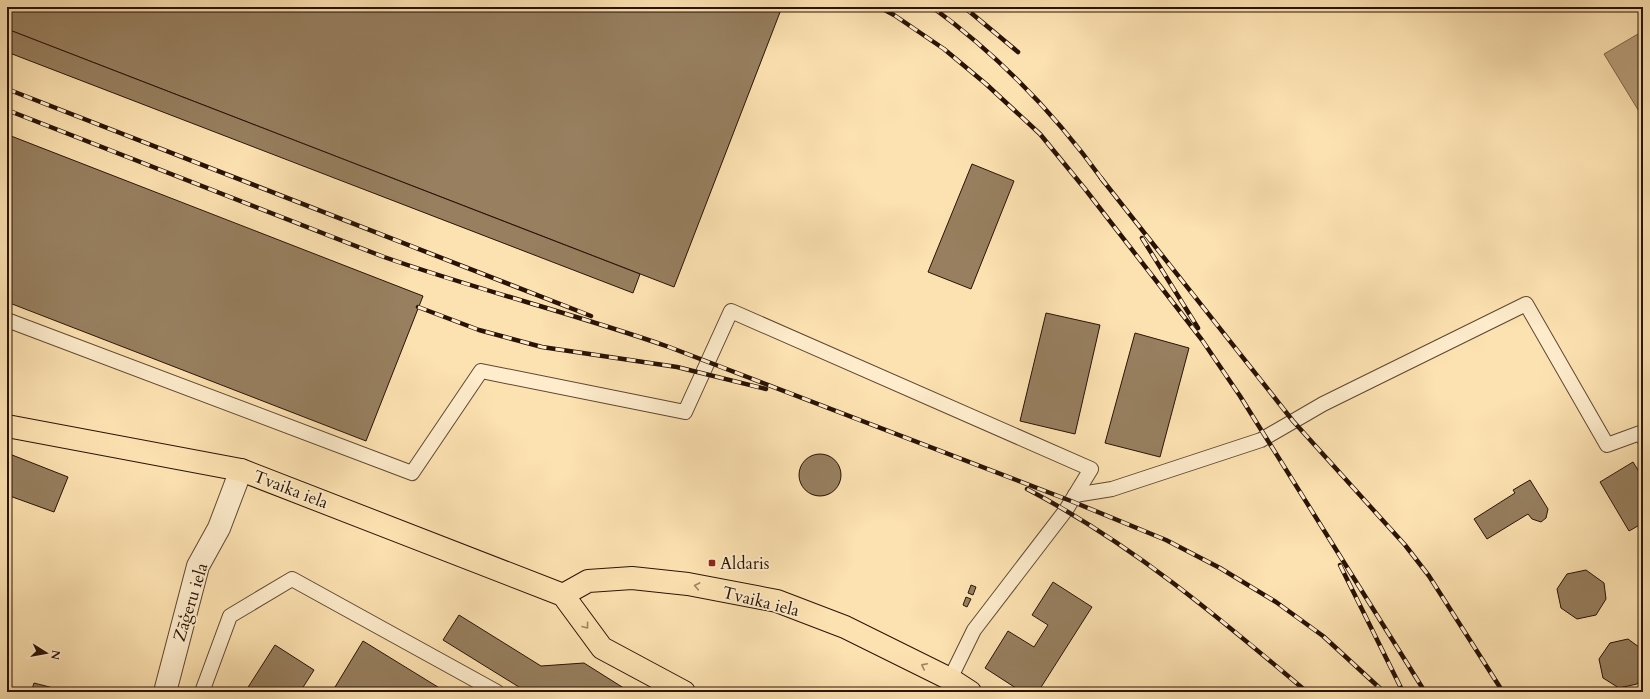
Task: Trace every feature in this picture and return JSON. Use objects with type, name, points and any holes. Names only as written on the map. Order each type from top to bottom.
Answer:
[{"type":"main road","name":"Tvaika iela","points":[[7,426],[241,470],[563,595],[588,581],[632,578],[688,584],[777,601],[845,627],[950,679],[970,692]]},
{"type":"main road","points":[[563,595],[602,648],[684,692]]},
{"type":"street","name":"Zāģeru iela","points":[[165,692],[198,566],[219,528],[241,470]]},
{"type":"lane","points":[[1075,495],[1112,489],[1261,440],[1323,404],[1526,304],[1607,445],[1640,433],[1643,438]]},
{"type":"lane","points":[[7,320],[412,473],[481,371],[685,412],[732,311],[1091,469],[1075,495],[974,630],[950,679]]},
{"type":"lane","points":[[202,692],[230,616],[292,579],[497,692]]},
{"type":"shaded area","points":[[1643,31],[1643,118],[1604,54]]},
{"type":"building","points":[[7,7],[782,7],[674,287],[7,29]]},
{"type":"building","points":[[7,29],[640,274],[633,293],[7,52]]},
{"type":"building","points":[[11,136],[423,296],[366,441],[7,302],[7,146]]},
{"type":"building","points":[[972,164],[1014,181],[971,289],[928,272]]},
{"type":"building","points":[[1046,313],[1100,325],[1075,434],[1020,421]]},
{"type":"building","points":[[1135,333],[1189,348],[1160,457],[1105,443]]},
{"type":"building","points":[[7,453],[68,477],[54,512],[7,495]]},
{"type":"building","points":[[816,454],[824,454],[835,460],[841,471],[841,479],[835,490],[824,496],[816,496],[805,490],[799,479],[799,471],[805,460]]},
{"type":"building","points":[[1633,462],[1643,478],[1643,523],[1629,531],[1600,482]]},
{"type":"building","points":[[1530,480],[1548,509],[1546,518],[1541,522],[1532,519],[1528,514],[1487,539],[1474,519],[1515,493],[1513,490]]},
{"type":"building","points":[[1586,570],[1604,583],[1606,599],[1596,615],[1577,619],[1561,608],[1557,589],[1567,574]]},
{"type":"building","points":[[1053,582],[1092,607],[1038,692],[1022,692],[985,668],[1008,631],[1034,647],[1048,625],[1032,615]]},
{"type":"building","points":[[971,585],[976,587],[973,595],[968,593]]},
{"type":"building","points":[[966,597],[971,599],[967,607],[963,605]]},
{"type":"building","points":[[459,615],[541,666],[584,663],[630,692],[527,692],[443,640]]},
{"type":"building","points":[[1628,639],[1643,650],[1643,676],[1637,684],[1619,688],[1603,678],[1599,659],[1610,643]]},
{"type":"building","points":[[363,641],[446,692],[332,692]]},
{"type":"building","points":[[275,645],[314,670],[300,692],[245,692]]},
{"type":"building","points":[[34,683],[69,692],[31,692]]},
{"type":"railway","points":[[879,7],[894,15],[944,49],[986,84],[1040,134],[1085,189],[1202,340],[1240,396],[1425,692]]},
{"type":"railway","points":[[932,7],[980,45],[1025,87],[1086,157],[1104,182]]},
{"type":"railway","points":[[964,7],[1018,52]]},
{"type":"railway","points":[[7,89],[591,316]]},
{"type":"railway","points":[[7,110],[384,257],[669,347],[1071,501],[1166,540],[1220,568],[1276,602],[1323,636],[1384,692]]},
{"type":"railway","points":[[1101,178],[1293,421],[1405,545],[1429,576],[1503,692]]},
{"type":"railway","points":[[1142,238],[1198,328]]},
{"type":"railway","points":[[418,307],[479,330],[542,347],[677,367],[766,389]]},
{"type":"railway","points":[[1027,489],[1065,510],[1138,557],[1207,609],[1307,692]]},
{"type":"railway","points":[[1340,565],[1403,692]]},
{"type":"place","name":"Aldaris","points":[[712,563]]}]
